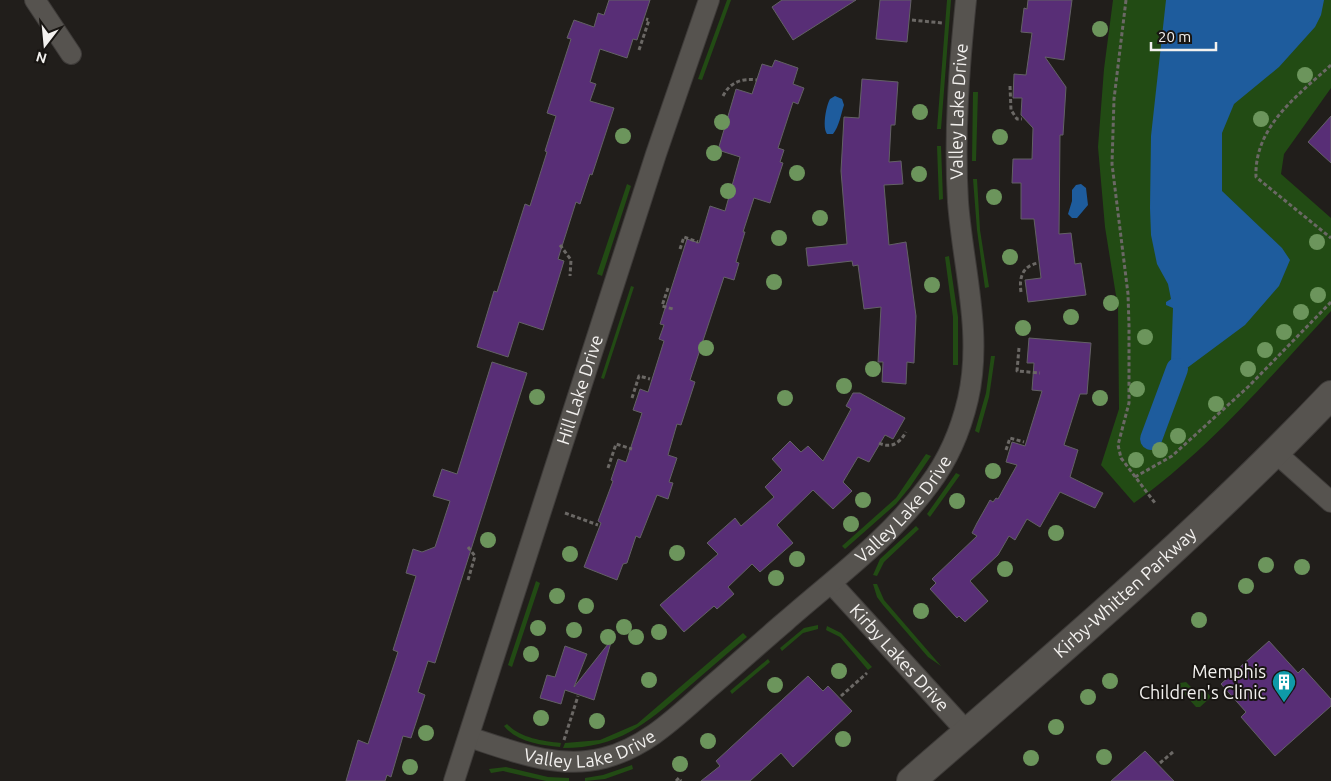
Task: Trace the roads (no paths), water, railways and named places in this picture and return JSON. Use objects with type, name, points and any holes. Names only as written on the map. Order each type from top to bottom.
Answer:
[{"type":"main road","name":"Kirby-Whitten Parkway","points":[[911,781],[1139,582],[1276,453],[1331,395]]},
{"type":"street","points":[[35,0],[71,54]]},
{"type":"street","name":"Hill Lake Drive","points":[[454,781],[656,154],[709,0]]},
{"type":"street","name":"Valley Lake Drive","points":[[469,737],[534,757],[562,762],[603,758],[633,747],[667,725],[832,584],[909,510],[928,487],[953,444],[968,398],[975,344],[958,205],[956,138],[958,82],[966,0]]},
{"type":"street","points":[[1276,453],[1331,502]]},
{"type":"street","name":"Kirby Lakes Drive","points":[[832,584],[967,732]]},
{"type":"water","points":[[1166,0],[1324,0],[1321,15],[1315,27],[1279,67],[1234,104],[1222,133],[1222,191],[1282,248],[1290,260],[1279,286],[1245,325],[1187,368],[1177,369],[1171,363],[1173,308],[1166,305],[1166,302],[1171,299],[1168,284],[1157,264],[1151,235],[1150,208],[1151,136]]},
{"type":"water","points":[[835,96],[842,99],[844,105],[835,131],[833,134],[827,134],[825,127],[826,112],[830,99]]},
{"type":"water","points":[[1081,184],[1086,188],[1088,205],[1077,218],[1072,218],[1068,214],[1072,201],[1072,190],[1076,185]]},
{"type":"waterway","points":[[1151,439],[1177,369]]},
{"type":"place","name":"Memphis Children's Clinic","points":[[1284,703]]}]
